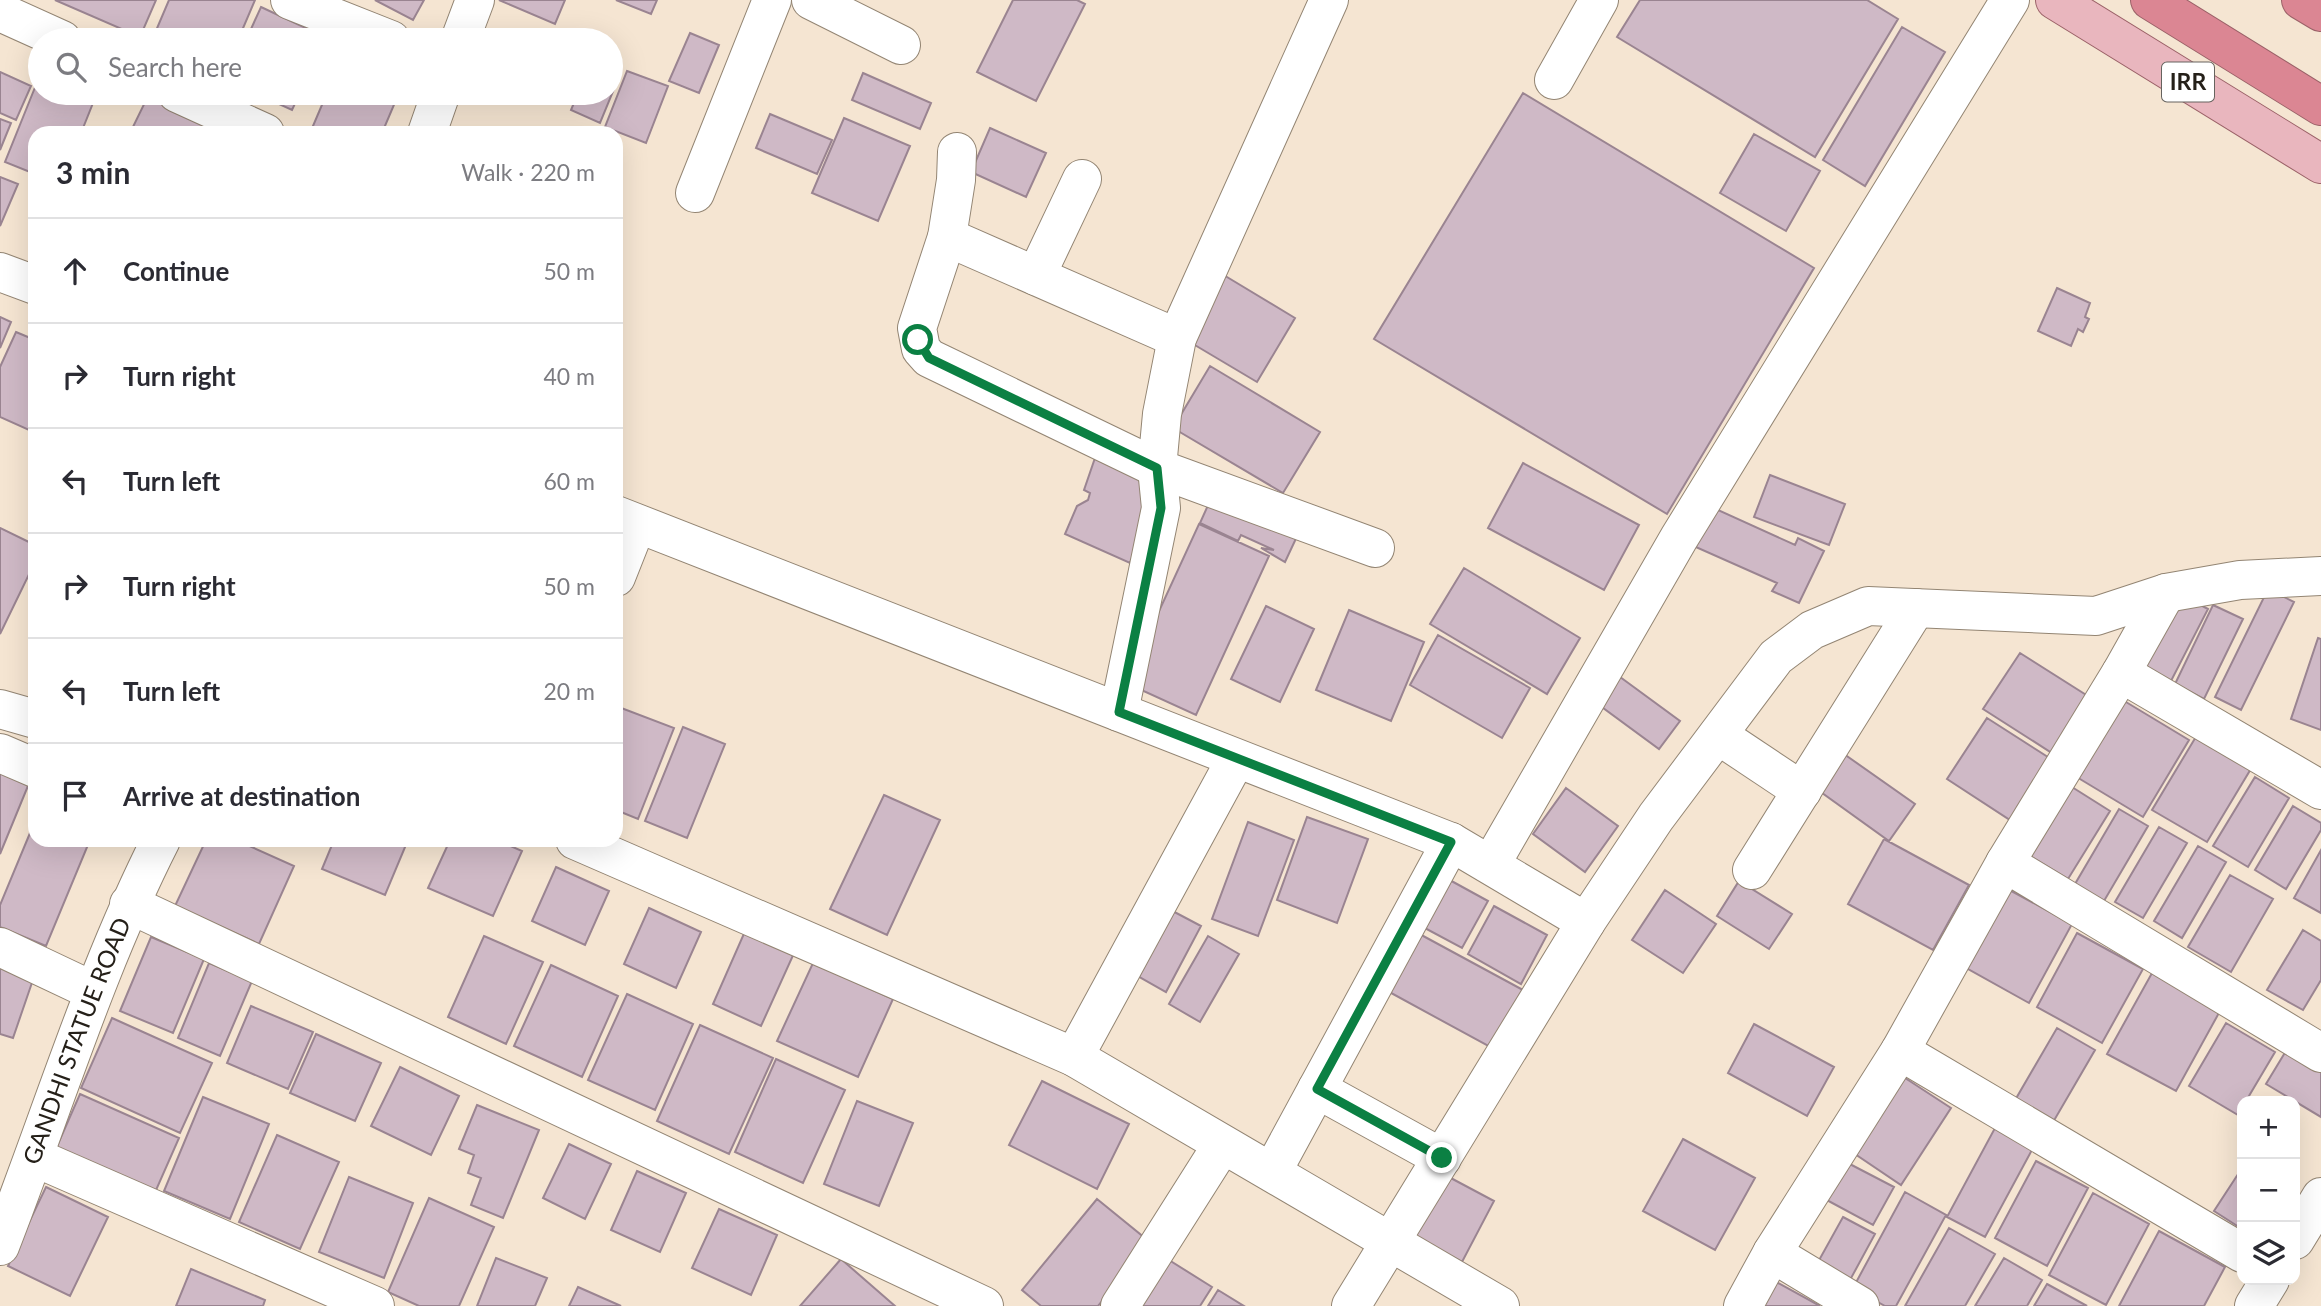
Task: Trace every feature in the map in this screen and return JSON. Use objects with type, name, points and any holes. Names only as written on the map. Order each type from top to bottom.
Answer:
[{"type":"highway","points":[[2150,0],[2321,106]]},
{"type":"highway","points":[[2301,0],[2321,12]]},
{"type":"main road","name":"IRR","points":[[2054,0],[2321,164]]},
{"type":"street","points":[[290,0],[361,28]]},
{"type":"street","points":[[464,28],[475,0]]},
{"type":"street","points":[[695,193],[772,0]]},
{"type":"street","points":[[811,0],[901,45]]},
{"type":"street","points":[[1119,712],[1161,508],[1157,468],[1162,414],[1177,338],[1329,0]]},
{"type":"street","points":[[1554,80],[1600,0]]},
{"type":"street","points":[[1491,864],[1679,538],[2010,0]]},
{"type":"street","points":[[0,12],[35,28]]},
{"type":"street","points":[[203,105],[250,126]]},
{"type":"street","points":[[429,126],[437,105]]},
{"type":"street","points":[[957,152],[956,180],[947,237],[917,328],[921,349],[929,358],[1157,468],[1375,548]]},
{"type":"street","points":[[1036,276],[1082,179]]},
{"type":"street","points":[[947,237],[1177,338]]},
{"type":"street","points":[[0,272],[28,282]]},
{"type":"street","points":[[623,540],[627,519],[1451,842],[1586,922]]},
{"type":"street","points":[[1351,1306],[1586,922],[1656,817],[1776,657],[1812,630],[1868,606],[2096,616],[2166,593],[2240,580],[2321,576]]},
{"type":"street","points":[[1743,1306],[1772,1253],[1900,1051],[2005,863],[2121,673],[2166,593]]},
{"type":"street","points":[[1752,870],[1916,608]]},
{"type":"street","points":[[2121,673],[2321,790]]},
{"type":"street","points":[[0,709],[28,717]]},
{"type":"street","points":[[1718,735],[1802,791]]},
{"type":"street","points":[[0,753],[28,765]]},
{"type":"street","points":[[1074,1057],[1237,759]]},
{"type":"street","points":[[1272,1172],[1451,842]]},
{"type":"street","name":"GANDHI STATUE ROAD","points":[[0,1246],[93,991],[129,904],[158,847]]},
{"type":"street","points":[[591,847],[1074,1057],[1222,1146],[1272,1172],[1500,1306]]},
{"type":"street","points":[[2005,863],[2321,1053]]},
{"type":"street","points":[[129,904],[984,1306]]},
{"type":"street","points":[[0,947],[93,991]]},
{"type":"street","points":[[1900,1051],[2237,1250]]},
{"type":"street","points":[[1317,1089],[1442,1158]]},
{"type":"street","points":[[1120,1306],[1222,1146]]},
{"type":"street","points":[[34,1157],[375,1306]]},
{"type":"street","points":[[2300,1232],[2321,1197]]},
{"type":"street","points":[[1772,1253],[1860,1306]]},
{"type":"street","points":[[2254,1306],[2267,1285]]},
{"type":"building","points":[[55,0],[156,0],[144,28],[119,28]]},
{"type":"building","points":[[169,0],[255,0],[243,28],[157,28]]},
{"type":"building","points":[[375,0],[424,0],[413,20]]},
{"type":"building","points":[[499,0],[565,0],[555,24]]},
{"type":"building","points":[[616,0],[657,0],[651,14]]},
{"type":"building","points":[[1013,0],[1077,0],[1085,4],[1036,101],[977,72]]},
{"type":"building","points":[[1640,0],[1867,0],[1898,19],[1815,157],[1617,37]]},
{"type":"building","points":[[261,7],[306,28],[251,28]]},
{"type":"building","points":[[1902,27],[1945,52],[1865,186],[1823,160]]},
{"type":"building","points":[[690,33],[719,45],[699,93],[669,81]]},
{"type":"building","points":[[627,71],[668,86],[646,143],[623,134],[623,126],[605,126],[614,105],[623,105],[623,81]]},
{"type":"building","points":[[0,72],[28,85],[28,93],[16,120],[0,113]]},
{"type":"building","points":[[863,73],[931,103],[920,129],[852,100]]},
{"type":"building","points":[[1523,93],[1814,268],[1667,514],[1374,339]]},
{"type":"building","points":[[28,105],[92,105],[84,126],[28,126],[28,171],[5,162]]},
{"type":"building","points":[[144,105],[172,105],[211,124],[210,126],[133,126]]},
{"type":"building","points":[[281,105],[294,105],[292,110]]},
{"type":"building","points":[[322,105],[394,105],[385,126],[313,126]]},
{"type":"building","points":[[573,105],[607,105],[600,123],[571,110]]},
{"type":"building","points":[[770,114],[832,140],[817,174],[756,148]]},
{"type":"building","points":[[844,118],[910,146],[878,221],[812,193]]},
{"type":"building","points":[[0,119],[11,123],[0,150]]},
{"type":"building","points":[[990,128],[1046,153],[1026,197],[971,172]]},
{"type":"building","points":[[1754,134],[1820,171],[1786,231],[1720,193]]},
{"type":"building","points":[[0,177],[18,184],[0,226]]},
{"type":"building","points":[[1222,274],[1295,318],[1257,382],[1183,338]]},
{"type":"building","points":[[2057,288],[2090,303],[2085,317],[2089,319],[2083,332],[2078,329],[2071,346],[2038,331]]},
{"type":"building","points":[[0,317],[11,322],[0,348]]},
{"type":"building","points":[[16,332],[28,337],[28,430],[0,417],[0,367]]},
{"type":"building","points":[[1210,366],[1320,432],[1283,493],[1173,428]]},
{"type":"building","points":[[1095,458],[1151,477],[1153,511],[1130,563],[1065,534],[1077,506],[1088,500],[1090,493],[1084,490]]},
{"type":"building","points":[[1523,463],[1639,525],[1604,590],[1488,528]]},
{"type":"building","points":[[1770,475],[1845,504],[1829,545],[1754,517]]},
{"type":"building","points":[[1214,492],[1300,530],[1285,562],[1261,548],[1274,550],[1241,535],[1238,541],[1200,523]]},
{"type":"building","points":[[1707,505],[1795,545],[1798,538],[1824,551],[1799,603],[1772,591],[1777,583],[1689,544]]},
{"type":"building","points":[[1199,524],[1269,556],[1196,715],[1126,683]]},
{"type":"building","points":[[0,528],[28,542],[28,576],[0,634]]},
{"type":"building","points":[[1464,568],[1580,638],[1547,694],[1430,624]]},
{"type":"building","points":[[2268,589],[2294,602],[2241,710],[2215,697]]},
{"type":"building","points":[[2178,593],[2208,609],[2171,681],[2141,666]]},
{"type":"building","points":[[2213,605],[2243,619],[2204,699],[2175,684]]},
{"type":"building","points":[[1266,606],[1314,629],[1280,702],[1231,679]]},
{"type":"building","points":[[1349,610],[1424,642],[1391,721],[1316,690]]},
{"type":"building","points":[[1438,635],[1530,688],[1502,738],[1410,685]]},
{"type":"building","points":[[2318,638],[2321,639],[2321,730],[2291,719]]},
{"type":"building","points":[[2020,653],[2091,698],[2055,755],[1983,709]]},
{"type":"building","points":[[1616,674],[1680,721],[1659,749],[1595,702]]},
{"type":"building","points":[[2116,696],[2189,740],[2143,817],[2070,773]]},
{"type":"building","points":[[623,709],[674,728],[638,819],[623,813]]},
{"type":"building","points":[[1987,718],[2051,759],[2010,820],[1947,779]]},
{"type":"building","points":[[683,727],[725,744],[687,838],[645,821]]},
{"type":"building","points":[[2197,735],[2252,767],[2207,842],[2152,810]]},
{"type":"building","points":[[1844,754],[1915,804],[1889,841],[1818,790]]},
{"type":"building","points":[[0,769],[28,780],[28,786],[0,854]]},
{"type":"building","points":[[2255,777],[2289,798],[2248,867],[2213,846]]},
{"type":"building","points":[[2064,782],[2110,811],[2068,879],[2022,851]]},
{"type":"building","points":[[1566,788],[1618,826],[1585,872],[1533,834]]},
{"type":"building","points":[[884,795],[940,820],[887,935],[830,909]]},
{"type":"building","points":[[2293,806],[2321,823],[2321,830],[2286,889],[2255,870]]},
{"type":"building","points":[[2119,809],[2148,826],[2104,901],[2075,884]]},
{"type":"building","points":[[1307,817],[1368,839],[1337,923],[1277,900]]},
{"type":"building","points":[[1248,822],[1294,840],[1258,936],[1212,919]]},
{"type":"building","points":[[2159,827],[2187,843],[2143,918],[2115,902]]},
{"type":"building","points":[[28,838],[28,847],[87,847],[46,946],[0,927],[0,905]]},
{"type":"building","points":[[1884,839],[1969,885],[1933,950],[1848,904]]},
{"type":"building","points":[[2198,846],[2226,862],[2182,938],[2154,921]]},
{"type":"building","points":[[203,847],[252,847],[294,866],[259,944],[175,906]]},
{"type":"building","points":[[331,847],[405,847],[385,895],[322,869]]},
{"type":"building","points":[[447,847],[513,847],[522,851],[493,916],[428,888]]},
{"type":"building","points":[[2321,850],[2321,913],[2294,898]]},
{"type":"building","points":[[556,867],[609,891],[585,945],[532,921]]},
{"type":"building","points":[[2230,875],[2273,899],[2231,972],[2188,947]]},
{"type":"building","points":[[1446,878],[1488,901],[1462,948],[1421,926]]},
{"type":"building","points":[[1739,881],[1792,914],[1769,949],[1717,916]]},
{"type":"building","points":[[2004,887],[2072,924],[2029,1003],[1961,965]]},
{"type":"building","points":[[1665,890],[1716,924],[1683,973],[1632,940]]},
{"type":"building","points":[[1494,906],[1547,935],[1521,984],[1468,954]]},
{"type":"building","points":[[1165,907],[1201,926],[1166,992],[1129,971]]},
{"type":"building","points":[[649,908],[701,932],[676,988],[624,964]]},
{"type":"building","points":[[746,929],[795,951],[761,1026],[713,1004]]},
{"type":"building","points":[[2303,930],[2321,941],[2321,980],[2303,1010],[2267,990]]},
{"type":"building","points":[[1414,931],[1523,990],[1492,1048],[1382,988]]},
{"type":"building","points":[[2077,933],[2143,969],[2102,1043],[2037,1007]]},
{"type":"building","points":[[484,936],[543,962],[506,1044],[448,1017]]},
{"type":"building","points":[[1208,936],[1239,954],[1200,1022],[1169,1004]]},
{"type":"building","points":[[151,937],[204,959],[173,1033],[120,1011]]},
{"type":"building","points":[[0,959],[36,971],[13,1038],[0,1034]]},
{"type":"building","points":[[209,963],[252,981],[220,1056],[178,1038]]},
{"type":"building","points":[[813,963],[893,999],[858,1077],[777,1041]]},
{"type":"building","points":[[551,965],[618,996],[582,1077],[514,1046]]},
{"type":"building","points":[[2152,973],[2220,1011],[2176,1091],[2107,1054]]},
{"type":"building","points":[[627,994],[693,1024],[655,1110],[588,1080]]},
{"type":"building","points":[[251,1006],[313,1032],[288,1089],[227,1063]]},
{"type":"building","points":[[112,1018],[212,1063],[180,1133],[81,1088]]},
{"type":"building","points":[[2226,1023],[2275,1052],[2249,1096],[2237,1096],[2237,1114],[2189,1086]]},
{"type":"building","points":[[1754,1024],[1834,1067],[1807,1116],[1728,1073]]},
{"type":"building","points":[[700,1025],[773,1058],[729,1154],[657,1121]]},
{"type":"building","points":[[2057,1028],[2095,1050],[2052,1124],[2014,1102]]},
{"type":"building","points":[[316,1034],[381,1063],[355,1121],[290,1093]]},
{"type":"building","points":[[2289,1046],[2321,1066],[2321,1117],[2300,1104],[2300,1096],[2286,1096],[2266,1084]]},
{"type":"building","points":[[776,1059],[845,1090],[803,1183],[735,1152]]},
{"type":"building","points":[[400,1067],[459,1096],[431,1155],[371,1126]]},
{"type":"building","points":[[1902,1076],[1951,1108],[1901,1185],[1852,1152]]},
{"type":"building","points":[[1042,1081],[1129,1124],[1097,1189],[1009,1145]]},
{"type":"building","points":[[80,1094],[179,1138],[153,1197],[54,1153]]},
{"type":"building","points":[[203,1097],[269,1124],[230,1219],[164,1191]]},
{"type":"building","points":[[857,1101],[913,1123],[879,1206],[824,1184]]},
{"type":"building","points":[[477,1105],[539,1130],[503,1218],[471,1205],[481,1178],[468,1173],[474,1155],[459,1149]]},
{"type":"building","points":[[1995,1128],[2033,1148],[1985,1237],[1947,1217]]},
{"type":"building","points":[[277,1135],[339,1162],[300,1249],[239,1222]]},
{"type":"building","points":[[1683,1139],[1755,1178],[1715,1250],[1643,1211]]},
{"type":"building","points":[[569,1144],[611,1164],[585,1219],[543,1198]]},
{"type":"building","points":[[1844,1161],[1894,1187],[1873,1225],[1823,1198]]},
{"type":"building","points":[[2036,1161],[2088,1188],[2047,1266],[1995,1238]]},
{"type":"building","points":[[637,1171],[686,1193],[660,1252],[611,1230]]},
{"type":"building","points":[[1447,1176],[1494,1201],[1462,1262],[1414,1237]]},
{"type":"building","points":[[2237,1176],[2237,1226],[2214,1211]]},
{"type":"building","points":[[349,1177],[413,1203],[384,1278],[319,1252]]},
{"type":"building","points":[[46,1187],[108,1217],[70,1296],[8,1266]]},
{"type":"building","points":[[1905,1192],[1946,1215],[1896,1306],[1885,1306],[1853,1288]]},
{"type":"building","points":[[2093,1193],[2149,1224],[2106,1305],[2049,1275]]},
{"type":"building","points":[[429,1198],[494,1227],[459,1306],[419,1306],[388,1292]]},
{"type":"building","points":[[1097,1199],[1151,1243],[1098,1306],[1041,1306],[1022,1290]]},
{"type":"building","points":[[719,1209],[777,1235],[751,1295],[692,1268]]},
{"type":"building","points":[[1843,1217],[1875,1234],[1850,1280],[1818,1262]]},
{"type":"building","points":[[1949,1228],[1995,1254],[1965,1306],[1905,1306]]},
{"type":"building","points":[[2159,1231],[2225,1267],[2204,1306],[2119,1306]]},
{"type":"building","points":[[1161,1255],[1212,1287],[1200,1306],[1129,1306]]},
{"type":"building","points":[[496,1258],[547,1278],[535,1306],[477,1306]]},
{"type":"building","points":[[2004,1258],[2042,1280],[2027,1306],[1975,1306]]},
{"type":"building","points":[[841,1259],[895,1306],[800,1306]]},
{"type":"building","points":[[191,1269],[265,1300],[263,1306],[176,1306]]},
{"type":"building","points":[[1769,1278],[1820,1306],[1753,1306]]},
{"type":"building","points":[[2047,1284],[2087,1306],[2034,1306]]},
{"type":"building","points":[[578,1287],[621,1306],[569,1306]]},
{"type":"building","points":[[1218,1290],[1244,1306],[1208,1306]]},
{"type":"route","points":[[918,340],[921,349],[929,358],[1157,468],[1161,508],[1119,712],[1451,842],[1317,1089],[1442,1158]]}]
